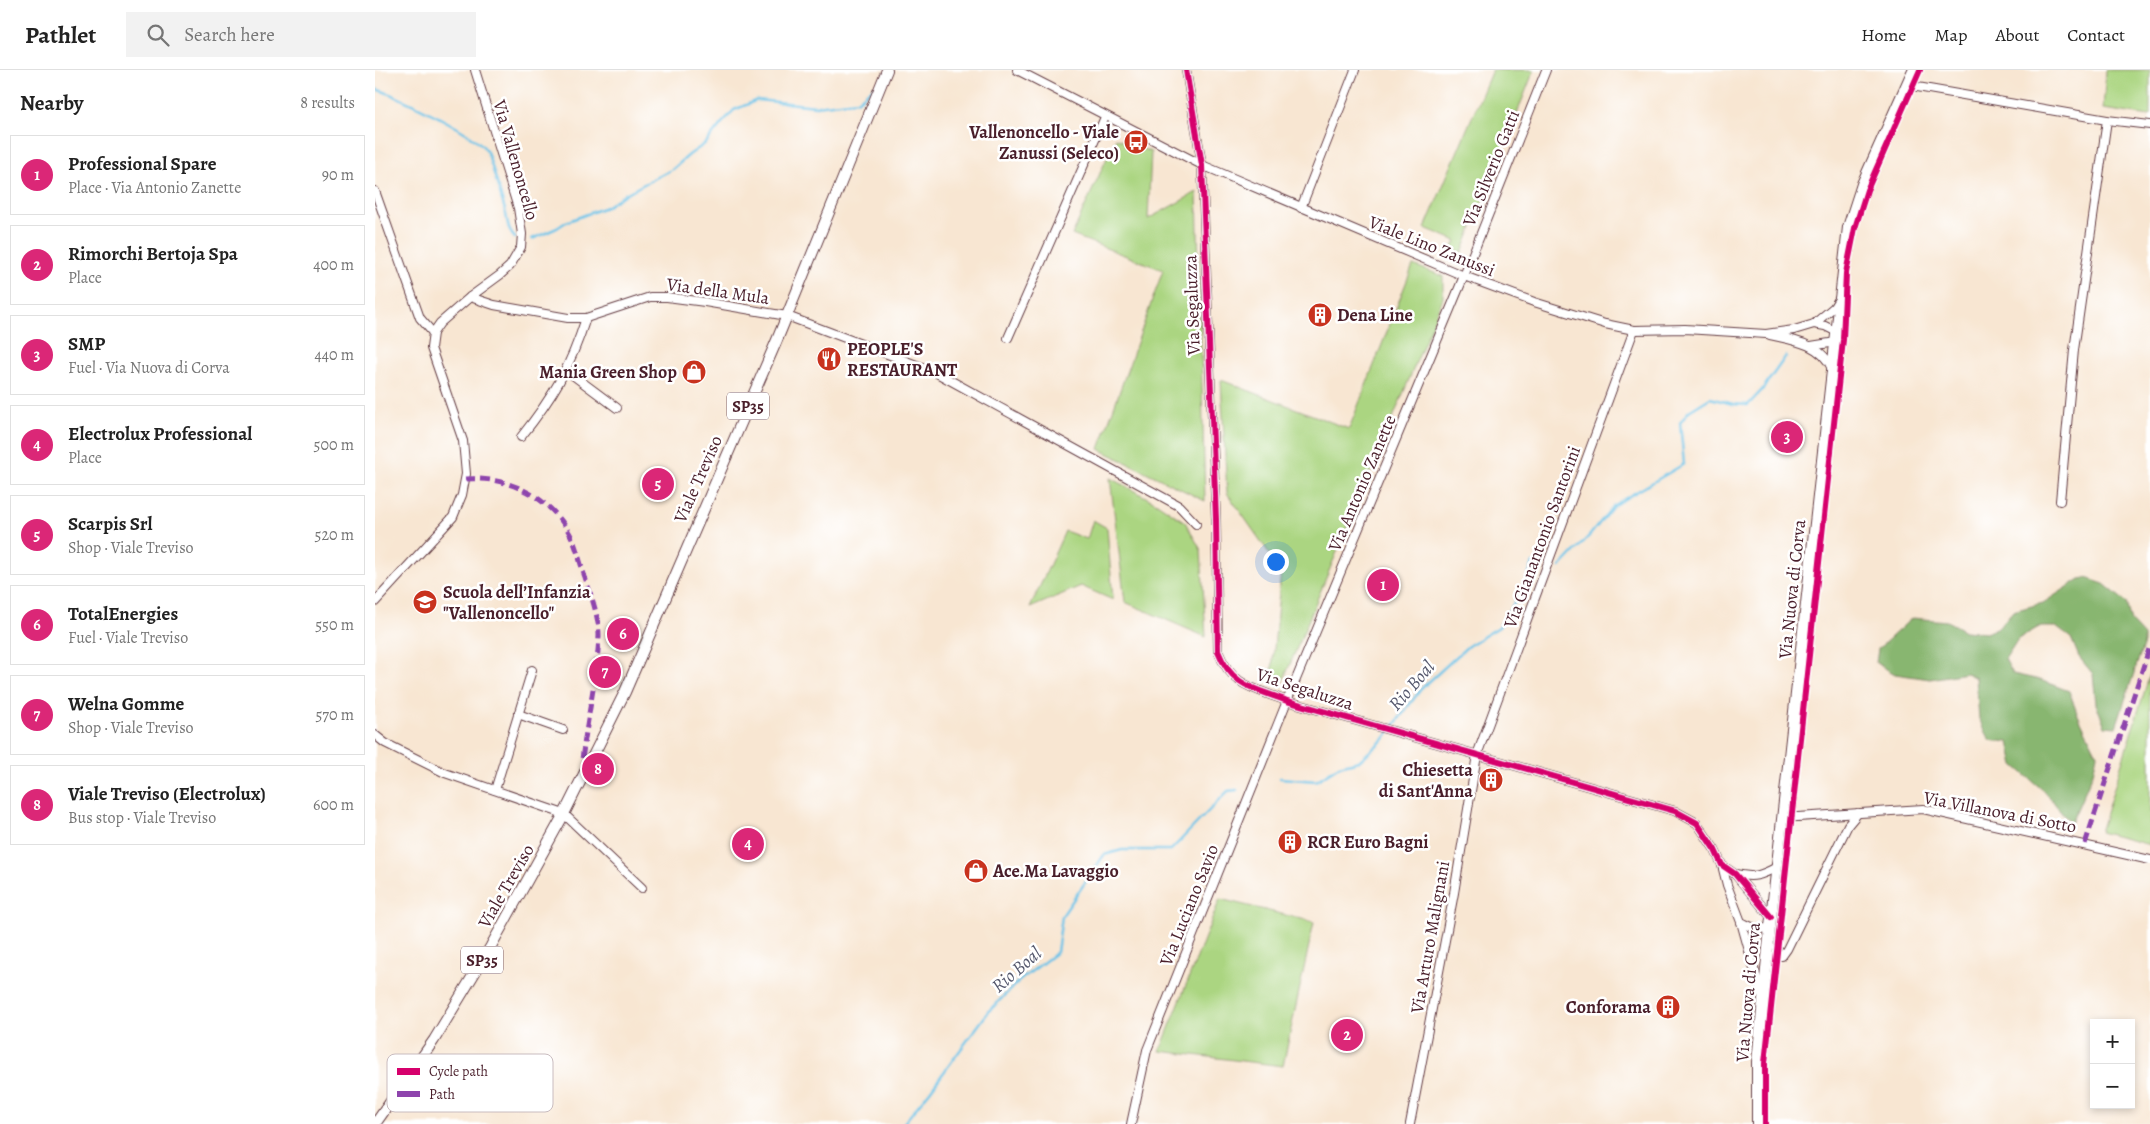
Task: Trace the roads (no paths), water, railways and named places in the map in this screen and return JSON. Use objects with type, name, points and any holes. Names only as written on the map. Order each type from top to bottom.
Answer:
[{"type":"main road","name":"Viale Treviso","points":[[424,1054],[491,946],[564,814],[625,692],[787,316],[887,70]]},
{"type":"main road","name":"Via Nuova di Corva","points":[[1757,1124],[1757,1062],[1771,922],[1848,227],[1862,184],[1913,70]]},
{"type":"main road","name":"Viale Treviso","points":[[375,1124],[387,1107]]},
{"type":"street","name":"Via Vallenoncello","points":[[433,333],[440,323],[510,266],[521,246],[522,234],[518,208],[475,70]]},
{"type":"street","name":"Viale Lino Zanussi","points":[[1017,70],[1105,117],[1202,165],[1464,276],[1534,302],[1605,324],[1634,330],[1685,329],[1766,334],[1811,346],[1829,362],[1833,372]]},
{"type":"street","name":"Via Segaluzza","points":[[1186,70],[1202,165],[1216,520],[1218,651],[1225,668],[1238,682],[1287,701],[1675,812],[1697,823],[1715,850],[1722,865],[1727,885],[1741,922],[1763,1003]]},
{"type":"street","points":[[1301,208],[1355,70]]},
{"type":"street","name":"Via Silverio Gatti","points":[[1464,276],[1546,70]]},
{"type":"street","points":[[1906,85],[2107,120],[2150,124]]},
{"type":"street","points":[[1008,338],[1105,117]]},
{"type":"street","points":[[2059,501],[2074,350],[2107,120]]},
{"type":"street","points":[[375,191],[420,318],[433,333],[431,348],[463,441],[467,474],[462,495],[453,517],[375,602]]},
{"type":"street","name":"Via Antonio Zanette","points":[[1287,701],[1464,276]]},
{"type":"street","name":"Via della Mula","points":[[470,297],[493,305],[568,318],[587,318],[658,297],[685,298],[787,316],[935,372],[1179,506],[1196,524]]},
{"type":"street","name":"Viale Lino Zanussi","points":[[1766,334],[1794,330],[1814,324],[1834,307],[1841,298]]},
{"type":"street","points":[[521,438],[548,403],[577,348],[587,318]]},
{"type":"street","points":[[1814,324],[1825,326],[1836,337]]},
{"type":"street","name":"Via Gianantonio Santorini","points":[[1477,755],[1634,330]]},
{"type":"street","name":"Viale Lino Zanussi","points":[[1811,346],[1836,337]]},
{"type":"street","points":[[566,370],[617,408]]},
{"type":"street","points":[[495,790],[532,670]]},
{"type":"street","name":"Via Luciano Savio","points":[[1131,1124],[1147,1050],[1287,701]]},
{"type":"street","points":[[518,714],[563,730]]},
{"type":"street","points":[[375,735],[385,743],[445,773],[564,814],[642,888]]},
{"type":"street","name":"Via Arturo Malignani","points":[[1410,1124],[1454,893],[1477,755]]},
{"type":"street","name":"Via Villanova di Sotto","points":[[1782,818],[1923,809],[2150,860]]},
{"type":"street","points":[[1768,956],[1782,956],[1787,949],[1848,825],[1858,813]]},
{"type":"street","name":"Via Segaluzza","points":[[1722,865],[1735,874],[1771,922]]},
{"type":"street","name":"Via Segaluzza","points":[[1735,874],[1749,877],[1761,876],[1777,867]]},
{"type":"street","points":[[1741,922],[1755,929],[1762,930],[1771,922]]},
{"type":"waterway","points":[[532,239],[566,222],[606,207],[625,194],[673,169],[706,143],[734,110],[757,100],[816,106],[857,101],[874,87]]},
{"type":"waterway","points":[[375,89],[400,98],[436,116],[482,145],[487,152],[509,229],[515,238]]},
{"type":"waterway","name":"Rio Boal","points":[[1560,567],[1590,535],[1614,505],[1684,464],[1680,423],[1689,411],[1710,398],[1733,404],[1748,405],[1762,390],[1786,356]]},
{"type":"waterway","name":"Rio Boal","points":[[1280,778],[1316,781],[1339,766],[1359,761],[1384,739],[1421,689],[1468,646],[1499,627],[1523,589],[1533,563]]},
{"type":"waterway","name":"Rio Boal","points":[[903,1124],[989,1011],[1019,981],[1057,952],[1062,916],[1104,855],[1122,850],[1171,850],[1228,791],[1237,790]]},
{"type":"place","name":"Vallenoncello - Viale Zanussi (Seleco)","points":[[1136,142]]},
{"type":"place","name":"Dena Line","points":[[1320,315]]},
{"type":"place","name":"PEOPLE'S RESTAURANT","points":[[829,359]]},
{"type":"place","name":"Mania Green Shop","points":[[694,372]]},
{"type":"place","name":"SMP","points":[[1787,437]]},
{"type":"place","name":"Scarpis Srl","points":[[658,484]]},
{"type":"place","name":"Professional Spare","points":[[1383,585]]},
{"type":"place","name":"Scuola dell’Infanzia \"Vallenoncello\"","points":[[425,602]]},
{"type":"place","name":"TotalEnergies","points":[[623,634]]},
{"type":"place","name":"Welna Gomme","points":[[605,672]]},
{"type":"place","name":"Viale Treviso (Electrolux)","points":[[598,769]]},
{"type":"place","name":"Chiesetta di Sant'Anna","points":[[1491,780]]},
{"type":"place","name":"RCR Euro Bagni","points":[[1290,842]]},
{"type":"place","name":"Electrolux Professional","points":[[748,844]]},
{"type":"place","name":"Ace.Ma Lavaggio","points":[[976,871]]},
{"type":"place","name":"Conforama","points":[[1668,1007]]},
{"type":"place","name":"Rimorchi Bertoja Spa","points":[[1347,1035]]}]
